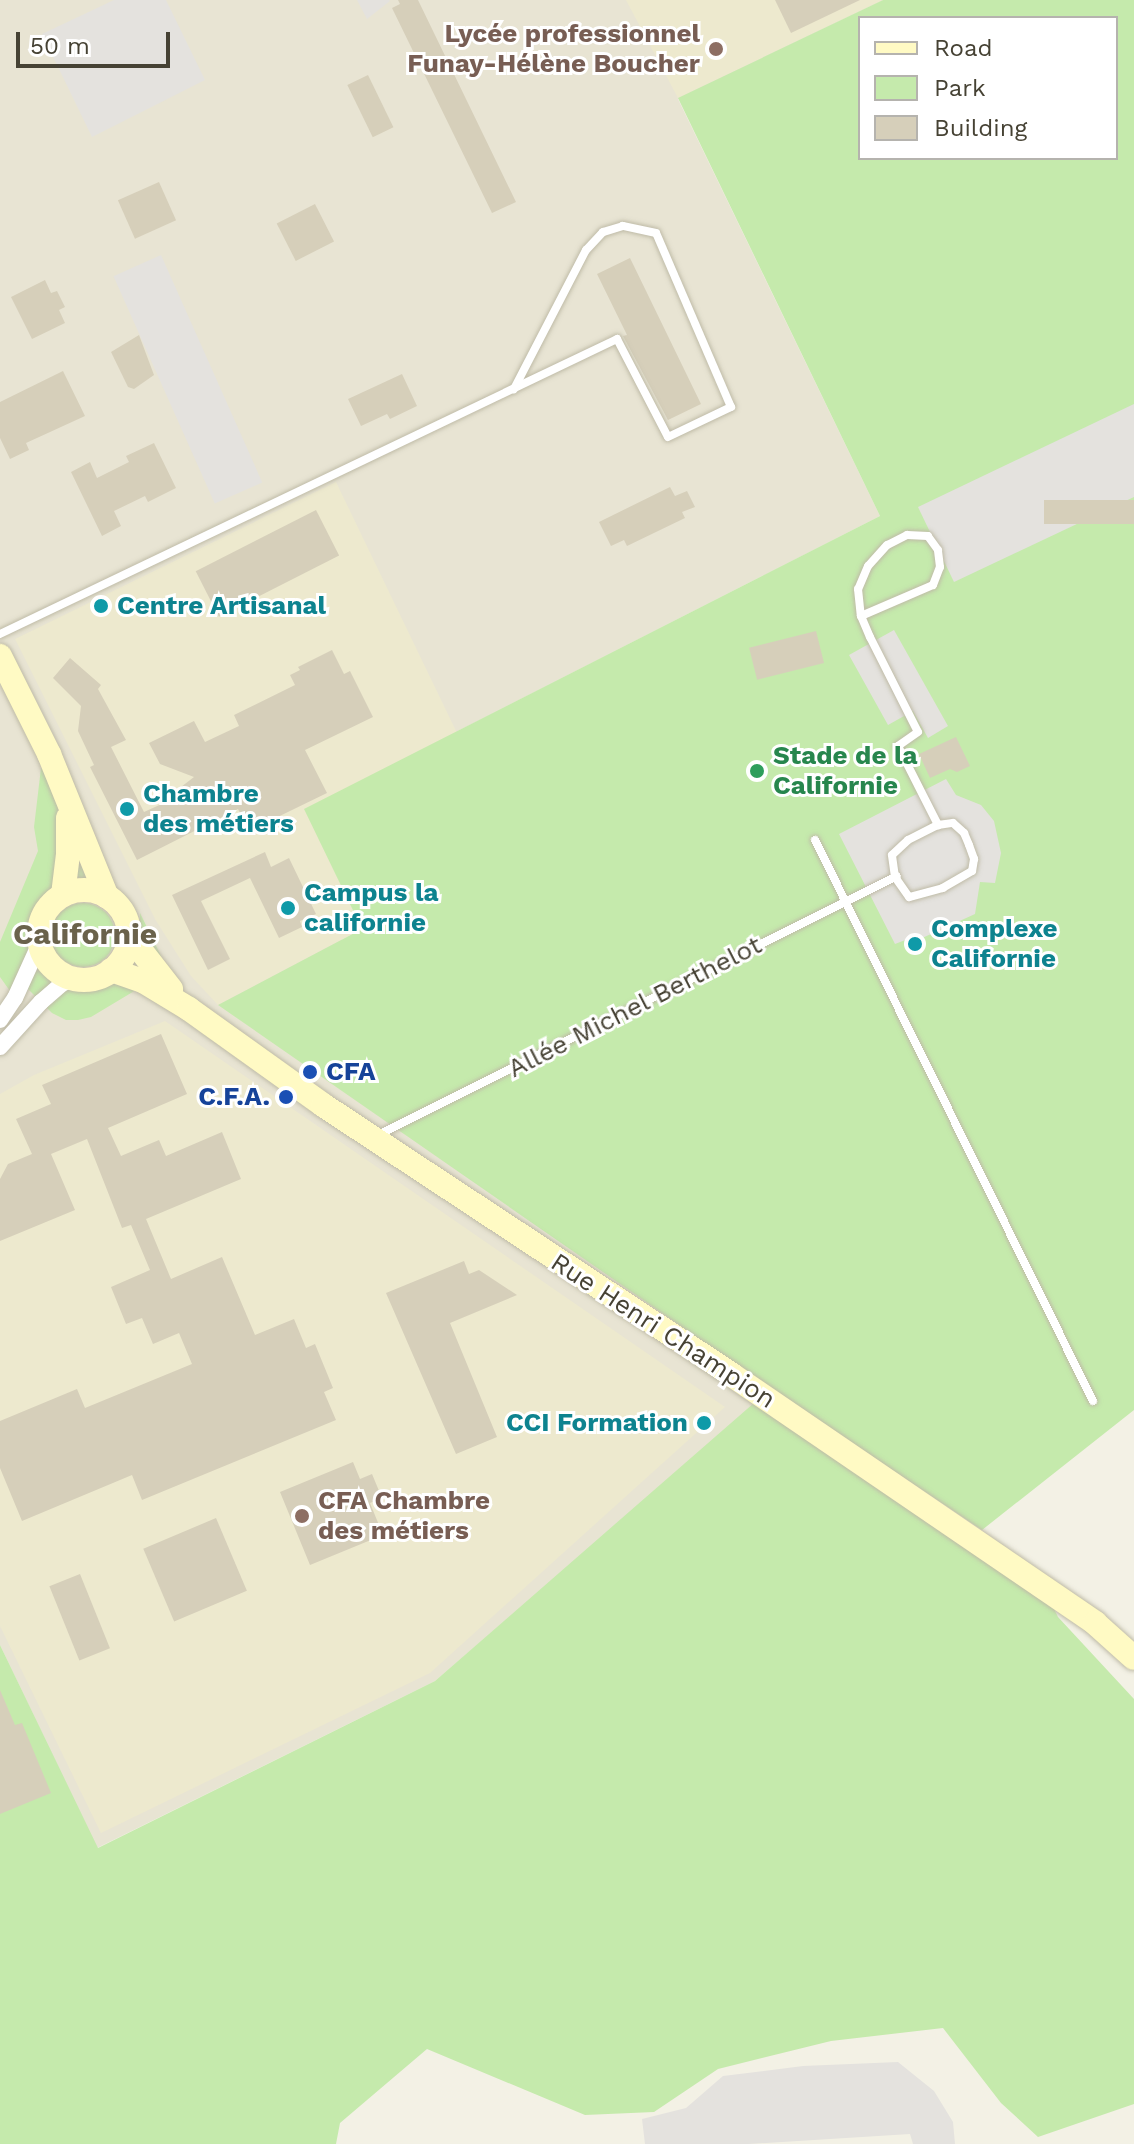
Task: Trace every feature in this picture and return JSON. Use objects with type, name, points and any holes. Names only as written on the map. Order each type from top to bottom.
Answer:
[{"type":"street","points":[[0,656],[68,798],[107,897],[124,915],[128,934],[124,954],[111,970],[94,978],[63,983],[0,1047]]},
{"type":"street","points":[[0,1020],[15,998],[40,943],[43,917],[63,895],[68,856],[68,798]]},
{"type":"street","points":[[63,895],[86,890],[107,897]]},
{"type":"street","name":"Rue Henri Champion","points":[[128,934],[152,968],[189,1009]]},
{"type":"street","points":[[40,943],[53,967],[77,979]]},
{"type":"street","name":"Rue Henri Champion","points":[[111,970],[143,981],[189,1009],[372,1138],[775,1404],[1095,1623],[1134,1658]]},
{"type":"lane","points":[[0,634],[514,389],[617,339],[668,437],[731,407],[656,233],[623,226],[603,232],[586,250],[514,389]]},
{"type":"lane","points":[[861,616],[933,585],[940,567],[938,550],[928,536],[907,535],[887,545],[868,566],[858,589],[861,616],[918,732],[898,746],[938,825]]},
{"type":"lane","points":[[953,823],[964,833],[974,859],[972,871],[943,888],[909,897],[896,876],[892,855],[898,846],[938,825],[953,823]]},
{"type":"lane","points":[[815,840],[1093,1401]]},
{"type":"lane","name":"Allée Michel Berthelot","points":[[372,1138],[896,876]]},
{"type":"shaded area","points":[[0,0],[883,0],[678,99],[880,516],[305,809],[395,1126],[773,1390],[435,1681],[97,1848],[0,1645]]},
{"type":"shaded area","points":[[114,0],[166,0],[205,80],[92,137],[42,34]]},
{"type":"shaded area","points":[[357,0],[389,0],[390,1],[367,19]]},
{"type":"shaded area","name":"Lycée professionnel Funay-Hélène Boucher","points":[[626,0],[883,0],[678,98]]},
{"type":"shaded area","points":[[161,255],[262,482],[215,504],[113,276]]},
{"type":"shaded area","points":[[1134,404],[1134,497],[954,582],[918,507]]},
{"type":"shaded area","points":[[336,482],[457,733],[305,809],[362,929],[218,1005],[191,976],[155,919],[15,639]]},
{"type":"shaded area","points":[[894,630],[948,726],[928,738],[913,711],[888,725],[849,655]]},
{"type":"shaded area","points":[[946,779],[956,795],[981,805],[994,821],[1001,853],[995,883],[980,882],[975,914],[920,939],[913,937],[895,944],[839,834]]},
{"type":"shaded area","name":"CFA Chambre des métiers","points":[[165,1021],[725,1407],[430,1673],[101,1833],[0,1626],[0,1094],[34,1075]]},
{"type":"shaded area","points":[[898,2062],[934,2091],[953,2122],[955,2144],[913,2144],[910,2134],[748,2144],[645,2144],[642,2119],[686,2108],[723,2076],[803,2066]]},
{"type":"green space","name":"Stade de la Californie","points":[[883,0],[1134,0],[1134,1410],[982,1530],[773,1390],[218,1005],[362,929],[304,809],[880,516],[678,98]]},
{"type":"green space","points":[[41,768],[68,798],[92,891],[70,892],[46,910],[39,936],[44,956],[68,977],[87,979],[101,976],[119,962],[126,949],[139,948],[140,913],[161,956],[136,990],[91,1017],[78,1020],[66,1020],[52,1013],[23,984],[15,998],[0,977],[0,942],[38,851],[34,827]]},
{"type":"green space","points":[[77,903],[89,903],[106,912],[113,923],[113,947],[106,958],[89,967],[77,967],[65,962],[56,953],[51,941],[51,929],[56,917],[65,908]]},
{"type":"green space","points":[[762,1396],[1045,1590],[1058,1617],[1134,1699],[1134,2104],[1038,2137],[1001,2103],[943,2028],[831,2041],[718,2069],[654,2112],[585,2115],[427,2049],[340,2123],[336,2144],[0,2144],[0,1645],[98,1848],[435,1681]]},
{"type":"building","points":[[398,0],[418,0],[516,202],[492,213],[392,8],[400,4]]},
{"type":"building","points":[[775,0],[860,0],[791,33]]},
{"type":"building","points":[[368,75],[393,127],[373,137],[347,85]]},
{"type":"building","points":[[159,182],[176,220],[135,239],[118,200]]},
{"type":"building","points":[[315,204],[334,241],[296,261],[277,224]]},
{"type":"building","points":[[630,258],[701,404],[668,420],[623,336],[627,335],[597,274]]},
{"type":"building","points":[[45,280],[51,293],[57,291],[65,307],[59,310],[65,323],[32,339],[11,297]]},
{"type":"building","points":[[139,335],[154,375],[134,389],[128,387],[111,352]]},
{"type":"building","points":[[63,371],[85,416],[26,443],[29,450],[10,459],[0,438],[0,402]]},
{"type":"building","points":[[402,374],[417,406],[390,419],[387,414],[361,426],[348,399]]},
{"type":"building","points":[[154,443],[176,488],[148,502],[145,496],[114,511],[121,526],[102,536],[71,472],[90,462],[97,478],[129,462],[126,456]]},
{"type":"building","points":[[670,487],[675,496],[687,491],[695,507],[682,512],[685,518],[627,546],[624,540],[611,546],[599,522]]},
{"type":"building","points":[[1044,500],[1134,500],[1134,524],[1044,524]]},
{"type":"building","points":[[316,510],[339,555],[219,617],[196,571]]},
{"type":"building","points":[[816,631],[824,663],[757,680],[749,648]]},
{"type":"building","points":[[332,650],[344,674],[350,671],[373,717],[305,750],[327,793],[249,831],[238,809],[137,860],[90,767],[94,765],[78,731],[81,706],[53,678],[70,658],[101,685],[98,689],[126,740],[111,747],[144,812],[177,797],[181,787],[194,777],[160,764],[149,743],[194,721],[205,742],[239,726],[234,715],[295,685],[290,675],[300,670],[298,667]]},
{"type":"building","points":[[956,737],[970,766],[957,772],[950,769],[930,778],[919,754]]},
{"type":"building","name":"Campus la californie","points":[[265,852],[271,867],[289,858],[316,914],[300,921],[302,927],[279,938],[250,878],[201,901],[230,959],[208,970],[172,895]]},
{"type":"building","points":[[161,1034],[187,1094],[108,1128],[121,1156],[159,1140],[166,1156],[222,1132],[241,1179],[146,1219],[171,1279],[222,1257],[255,1335],[294,1319],[306,1348],[315,1344],[333,1388],[324,1392],[336,1420],[142,1500],[132,1475],[22,1521],[0,1468],[0,1421],[77,1389],[85,1408],[192,1364],[179,1333],[153,1344],[142,1318],[126,1324],[111,1287],[150,1270],[131,1225],[122,1228],[87,1139],[51,1154],[75,1210],[0,1241],[0,1179],[8,1164],[32,1154],[16,1119],[51,1104],[42,1085]]},
{"type":"building","points":[[464,1261],[469,1274],[479,1270],[517,1295],[450,1323],[497,1437],[456,1454],[386,1293]]},
{"type":"building","points":[[353,1462],[360,1479],[372,1474],[382,1498],[370,1503],[383,1535],[310,1565],[280,1492]]},
{"type":"building","points":[[216,1518],[247,1591],[174,1622],[143,1549]]},
{"type":"building","points":[[80,1574],[110,1648],[79,1661],[49,1586]]},
{"type":"building","points":[[0,1690],[15,1725],[22,1723],[51,1793],[0,1814]]},
{"type":"place","name":"Lycée professionnel Funay-Hélène Boucher","points":[[716,49]]},
{"type":"place","name":"Centre Artisanal","points":[[101,606]]},
{"type":"place","name":"Stade de la Californie","points":[[757,771]]},
{"type":"place","name":"Chambre des métiers","points":[[127,809]]},
{"type":"place","name":"Campus la californie","points":[[288,908]]},
{"type":"place","name":"Complexe Californie","points":[[915,944]]},
{"type":"place","name":"CFA","points":[[310,1072]]},
{"type":"place","name":"C.F.A.","points":[[286,1097]]},
{"type":"place","name":"CCI Formation","points":[[704,1423]]},
{"type":"place","name":"CFA Chambre des métiers","points":[[302,1516]]},
{"type":"district","name":"Californie","points":[[85,934]]}]
